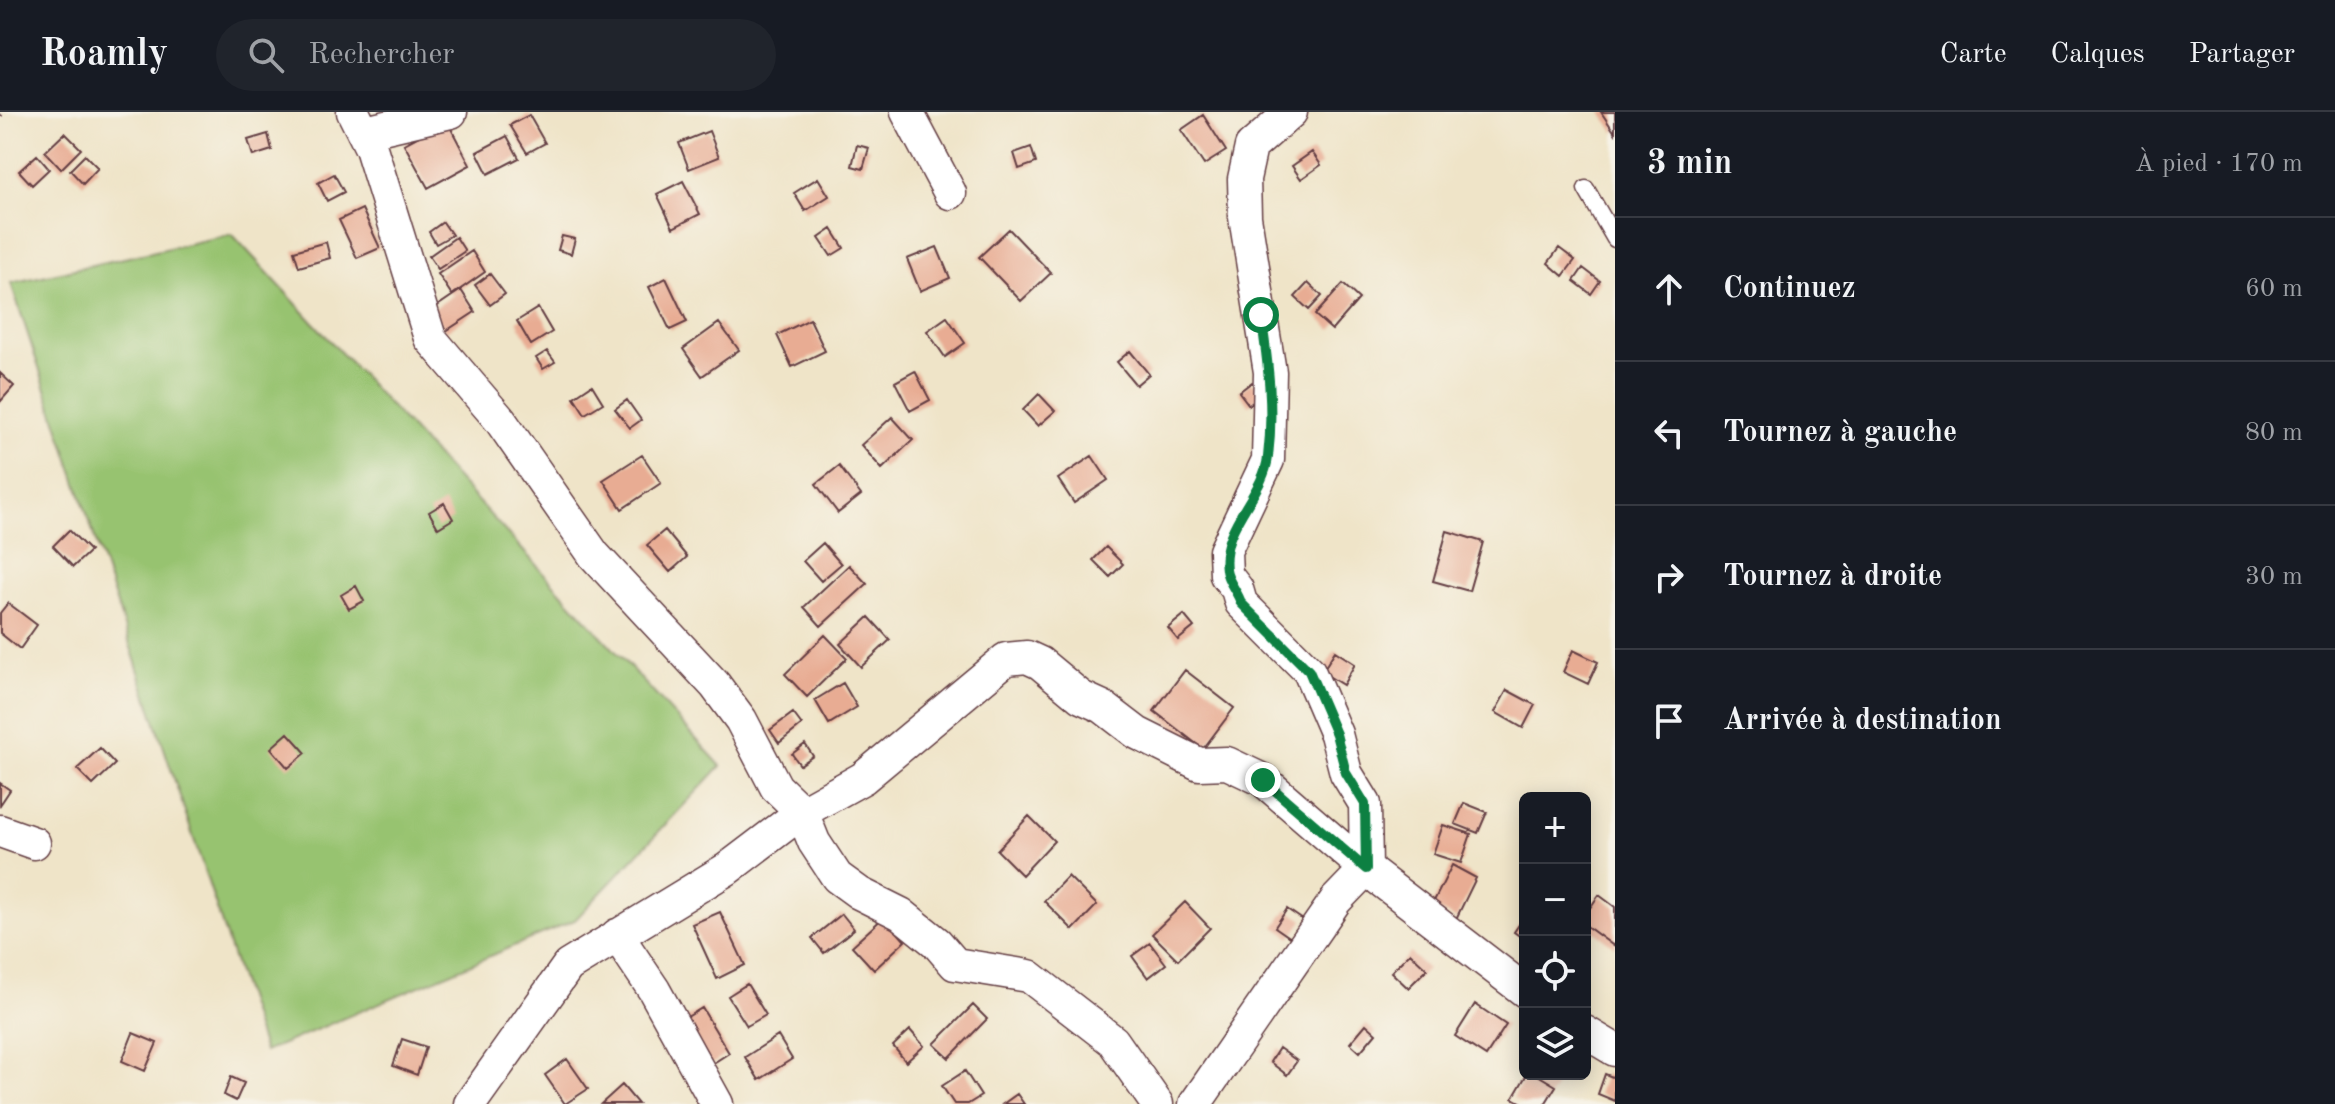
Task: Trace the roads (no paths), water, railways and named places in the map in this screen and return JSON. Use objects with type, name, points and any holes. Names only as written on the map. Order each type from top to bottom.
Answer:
[{"type":"street","points":[[451,112],[359,122],[430,338],[500,420],[594,555],[715,685],[741,720],[776,787],[802,812],[814,842],[837,877],[859,893],[901,914],[937,943],[955,964],[1029,976],[1113,1041],[1157,1104]]},
{"type":"street","points":[[907,112],[950,193]]},
{"type":"street","points":[[1195,1104],[1336,900],[1366,869],[1365,804],[1346,773],[1336,734],[1309,671],[1241,603],[1237,589],[1226,575],[1225,551],[1268,460],[1270,372],[1245,217],[1244,179],[1251,147],[1291,112]]},
{"type":"street","points":[[470,1104],[568,966],[727,869],[802,812],[863,778],[1006,659],[1027,657],[1137,733],[1199,764],[1227,763],[1263,780],[1366,869],[1519,986]]},
{"type":"street","points":[[0,831],[34,843]]},
{"type":"street","points":[[617,935],[654,990],[717,1104]]},
{"type":"street","points":[[1591,1036],[1615,1050]]},
{"type":"lane","points":[[1586,189],[1615,239]]}]
